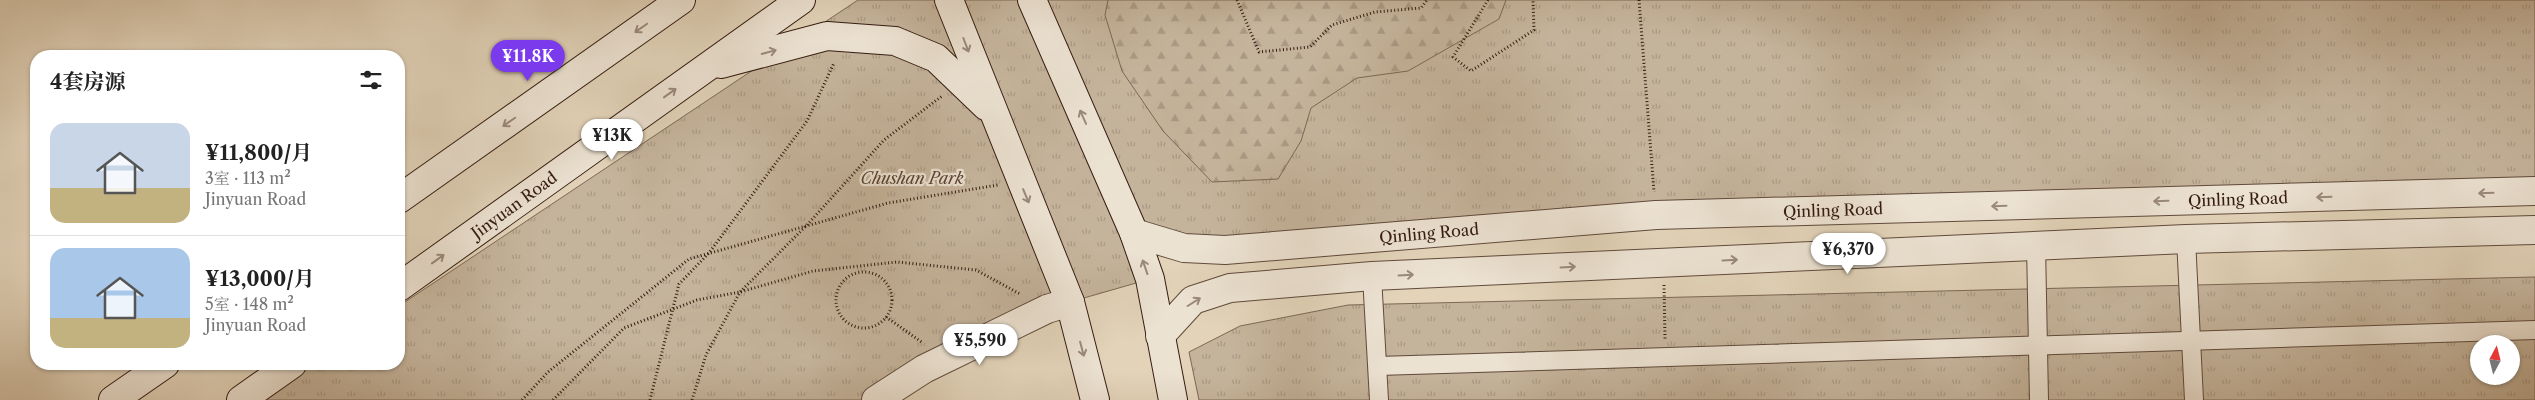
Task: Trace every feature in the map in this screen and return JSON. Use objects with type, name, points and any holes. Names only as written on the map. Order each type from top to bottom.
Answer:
[{"type":"street","points":[[405,195],[681,0]]},
{"type":"street","name":"Jinyuan Road","points":[[405,283],[801,0]]},
{"type":"street","points":[[949,0],[1020,182],[1058,305],[1095,400]]},
{"type":"street","points":[[1037,6],[1134,233],[1150,279],[1173,400]]},
{"type":"street","points":[[705,69],[828,36],[895,41],[936,58],[993,114]]},
{"type":"street","name":"Qinling Road","points":[[1134,233],[1184,248],[1225,250],[1656,215],[2535,191]]},
{"type":"street","points":[[1160,336],[1193,300],[1230,288],[1372,276],[2186,239],[2535,230]]},
{"type":"street","points":[[2186,239],[2194,400]]},
{"type":"street","points":[[2036,245],[2039,400]]},
{"type":"street","points":[[1372,276],[1379,400]]},
{"type":"street","points":[[876,400],[924,370],[1058,305]]},
{"type":"street","points":[[1378,366],[2037,346],[2192,344],[2535,330]]},
{"type":"street","points":[[113,400],[156,370]]},
{"type":"street","points":[[241,400],[284,370]]},
{"type":"path","points":[[1237,0],[1259,52],[1310,47],[1332,25],[1375,12],[1421,8],[1427,0]]},
{"type":"path","points":[[1488,0],[1453,57],[1470,70],[1534,30],[1533,0]]},
{"type":"path","points":[[1638,0],[1656,215]]},
{"type":"path","points":[[650,400],[679,284],[709,253],[807,121],[834,63]]},
{"type":"path","points":[[692,400],[706,355],[740,292],[807,225],[884,140],[946,93]]},
{"type":"path","points":[[522,400],[548,372],[689,259],[888,202],[1020,182]]},
{"type":"path","points":[[553,400],[624,328],[697,300],[740,292],[813,271],[897,262],[976,270],[1058,305]]},
{"type":"path","points":[[1663,263],[1666,357]]},
{"type":"path","points":[[860,272],[878,276],[890,290],[890,309],[886,317],[880,323],[862,328],[845,321],[836,306],[836,296],[844,280],[860,272]]},
{"type":"path","points":[[886,317],[916,338]]},
{"type":"green space","name":"Chushan Park","points":[[858,0],[2535,0],[2535,191],[1656,215],[1225,250],[1135,233],[1150,279],[1070,302],[876,400],[258,400],[303,370],[405,370],[405,302]]},
{"type":"green space","points":[[1108,0],[1506,0],[1499,19],[1408,71],[1357,78],[1311,108],[1301,141],[1278,179],[1212,182],[1163,131],[1122,71],[1105,15]]},
{"type":"green space","points":[[2535,277],[2535,400],[1199,400],[1189,352],[1240,326],[1348,305]]}]
